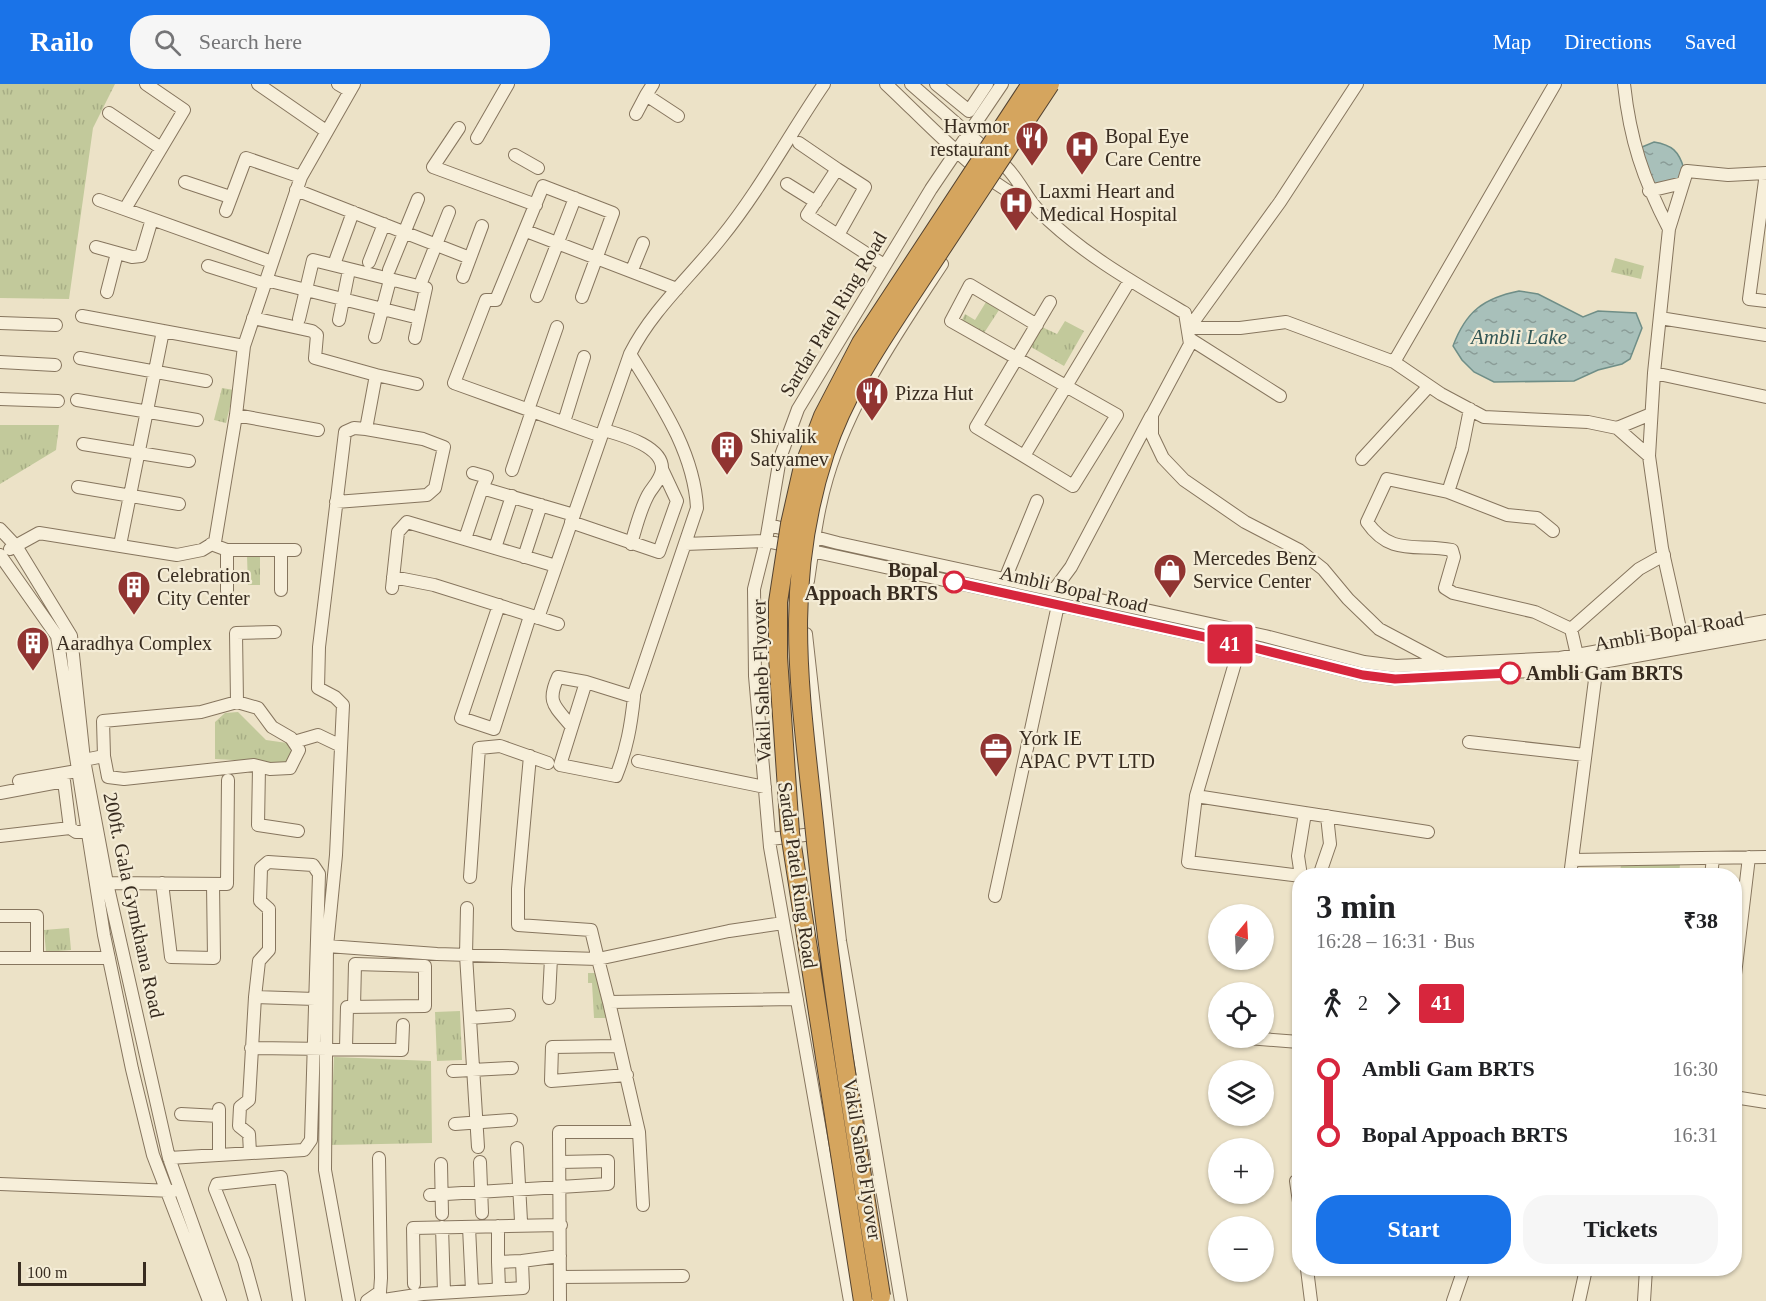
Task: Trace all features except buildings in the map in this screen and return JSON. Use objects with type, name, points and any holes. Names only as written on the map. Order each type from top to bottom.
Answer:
[{"type":"highway","name":"Vakil Saheb Flyover","points":[[863,1300],[790,833],[778,657],[778,602],[792,514],[802,471],[823,416],[861,343],[1030,84]]},
{"type":"highway","name":"Vakil Saheb Flyover","points":[[881,1296],[828,957],[797,655],[798,572],[814,492],[826,450],[845,405],[877,347],[1050,84]]},
{"type":"street","points":[[125,209],[184,110],[146,84]]},
{"type":"street","points":[[258,84],[326,131]]},
{"type":"street","points":[[209,1301],[174,1191],[148,1133],[109,958],[87,832],[80,765],[57,636],[0,554],[39,533],[177,555],[202,550],[215,542],[236,415],[244,346],[301,177],[352,87],[338,84]]},
{"type":"street","points":[[477,138],[508,84]]},
{"type":"street","points":[[636,114],[653,84]]},
{"type":"street","points":[[499,605],[461,718],[494,729],[534,617],[556,566],[630,354],[638,339],[677,289],[722,237],[824,84]]},
{"type":"street","points":[[886,84],[956,150],[1012,196],[1032,203]]},
{"type":"street","points":[[911,84],[1006,167],[1020,181],[1032,203],[1062,231],[1130,280],[1185,313],[1190,344],[1071,567],[1054,590]]},
{"type":"street","points":[[936,84],[969,111],[987,84]]},
{"type":"street","name":"Sardar Patel Ring Road","points":[[849,1301],[770,839],[755,675],[754,589],[766,541],[780,458],[798,409],[956,150],[1002,84]]},
{"type":"street","points":[[996,182],[1056,84]]},
{"type":"street","points":[[1190,334],[1357,84]]},
{"type":"street","points":[[1394,362],[1555,84]]},
{"type":"street","points":[[1624,84],[1628,128],[1649,190],[1669,228]]},
{"type":"street","points":[[646,95],[678,116]]},
{"type":"street","points":[[109,113],[161,148]]},
{"type":"street","points":[[459,128],[433,167],[536,205]]},
{"type":"street","points":[[799,143],[865,187],[838,235]]},
{"type":"street","points":[[515,155],[538,168]]},
{"type":"street","points":[[226,211],[246,158],[301,177]]},
{"type":"street","points":[[837,169],[807,215],[884,265]]},
{"type":"street","points":[[1683,643],[1664,555],[1649,456],[1654,373],[1669,228],[1687,171],[1728,175],[1766,172],[1749,299],[1766,301]]},
{"type":"street","points":[[185,182],[230,197]]},
{"type":"street","name":"Sardar Patel Ring Road","points":[[901,1301],[840,941],[804,606],[826,480],[848,422],[917,302],[996,182]]},
{"type":"street","points":[[1649,190],[1683,183]]},
{"type":"street","points":[[787,184],[816,202]]},
{"type":"street","points":[[482,488],[541,505],[631,543],[659,552],[662,548],[677,501],[658,458],[644,445],[530,411],[454,383],[486,300],[496,300],[543,186],[613,213],[582,297]]},
{"type":"street","points":[[296,190],[470,258]]},
{"type":"street","points":[[537,296],[575,198]]},
{"type":"street","points":[[375,337],[390,275],[418,199]]},
{"type":"street","points":[[99,200],[272,262]]},
{"type":"street","points":[[336,259],[352,212]]},
{"type":"street","points":[[423,280],[449,212]]},
{"type":"street","points":[[96,247],[141,256],[152,219]]},
{"type":"street","points":[[369,262],[384,224]]},
{"type":"street","points":[[463,277],[482,226]]},
{"type":"street","points":[[526,231],[677,289]]},
{"type":"street","points":[[632,270],[643,243]]},
{"type":"street","points":[[107,292],[117,253]]},
{"type":"street","points":[[299,319],[313,260],[349,270],[390,275],[426,288],[415,338]]},
{"type":"street","points":[[208,266],[265,282],[419,318]]},
{"type":"street","points":[[339,320],[349,270]]},
{"type":"street","points":[[1024,456],[1130,280]]},
{"type":"street","points":[[1037,325],[970,285],[951,321],[1019,358],[1117,415],[1074,486],[976,427],[1019,358],[1050,302]]},
{"type":"street","points":[[82,316],[244,346]]},
{"type":"street","points":[[253,318],[312,331],[318,335],[315,358],[417,384]]},
{"type":"street","points":[[1660,318],[1766,335]]},
{"type":"street","points":[[1190,334],[1286,322],[1394,362],[1429,386],[1484,417],[1588,422],[1617,428],[1649,456]]},
{"type":"street","points":[[0,334],[0,323],[56,325]]},
{"type":"street","points":[[512,470],[557,327]]},
{"type":"street","points":[[120,545],[163,331]]},
{"type":"street","points":[[1190,334],[1280,396]]},
{"type":"street","points":[[586,682],[560,765],[616,776],[627,751],[634,697],[697,508],[696,482],[663,408],[630,354]]},
{"type":"street","points":[[564,422],[584,357]]},
{"type":"street","points":[[80,358],[206,381]]},
{"type":"street","points":[[0,362],[55,365]]},
{"type":"street","points":[[1654,373],[1766,397]]},
{"type":"street","points":[[366,429],[376,375]]},
{"type":"street","points":[[1362,459],[1429,386]]},
{"type":"street","points":[[0,399],[58,401]]},
{"type":"street","points":[[77,400],[197,420]]},
{"type":"street","points":[[1448,492],[1462,449],[1470,409]]},
{"type":"street","points":[[1617,428],[1651,414]]},
{"type":"street","points":[[236,415],[318,430]]},
{"type":"street","points":[[1152,415],[1152,435],[1163,458],[1184,480],[1245,522],[1299,550],[1323,569],[1348,600],[1379,629],[1446,664]]},
{"type":"street","points":[[336,502],[427,495],[435,488],[444,447],[423,439],[366,429],[354,428],[345,432],[336,502],[320,647],[318,688],[335,697],[343,705],[336,855],[327,946],[325,1170],[350,1301]]},
{"type":"street","points":[[83,444],[189,461]]},
{"type":"street","points":[[631,543],[649,492],[656,485],[662,469]]},
{"type":"street","points":[[465,539],[487,477],[472,473]]},
{"type":"street","points":[[1554,531],[1537,518],[1507,515],[1448,492],[1387,479],[1367,522],[1373,531],[1394,545],[1419,549],[1438,547],[1452,550],[1454,557],[1445,588],[1453,592],[1535,612],[1571,629]]},
{"type":"street","points":[[78,487],[179,504]]},
{"type":"street","points":[[495,548],[512,496]]},
{"type":"street","points":[[1005,579],[1037,501]]},
{"type":"street","points":[[525,557],[541,505]]},
{"type":"street","points":[[556,566],[406,522],[398,532],[392,582],[434,585],[558,624]]},
{"type":"street","name":"Ambli Bopal Road","points":[[769,525],[1265,636],[1364,662],[1396,666],[1597,664],[1766,621]]},
{"type":"street","name":"200ft. Gala Gymkhana Road","points":[[0,529],[16,546],[71,636],[80,765],[169,1158],[174,1191],[220,1301]]},
{"type":"street","name":"Ambli Bopal Road","points":[[685,544],[766,541],[1363,675],[1395,679],[1562,664],[1577,655],[1766,633]]},
{"type":"street","points":[[211,544],[227,550],[295,550]]},
{"type":"street","points":[[227,550],[227,591]]},
{"type":"street","points":[[280,550],[281,590]]},
{"type":"street","points":[[1571,629],[1639,569],[1664,555]]},
{"type":"street","points":[[995,896],[1058,605]]},
{"type":"street","points":[[1571,629],[1577,655]]},
{"type":"street","points":[[237,702],[236,633],[275,632]]},
{"type":"street","points":[[1240,646],[1196,796],[1188,862],[1292,875]]},
{"type":"street","points":[[1571,868],[1597,664]]},
{"type":"street","points":[[572,727],[552,702],[550,693],[558,677],[568,677],[634,697]]},
{"type":"street","points":[[237,702],[258,708],[272,727],[294,742],[299,750],[290,768],[259,767],[124,779],[108,777],[104,756],[104,721],[201,712],[237,702]]},
{"type":"street","points":[[294,742],[318,735],[341,746]]},
{"type":"street","points":[[1469,742],[1585,755]]},
{"type":"street","points":[[470,877],[478,748],[500,746],[548,763]]},
{"type":"street","points":[[0,784],[80,765],[104,756]]},
{"type":"street","points":[[530,756],[518,889],[518,925],[591,930],[639,1132],[644,1205]]},
{"type":"street","points":[[638,761],[765,787]]},
{"type":"street","points":[[259,767],[258,825],[298,831]]},
{"type":"street","points":[[108,883],[227,884],[228,780]]},
{"type":"street","points":[[0,793],[64,781],[70,828]]},
{"type":"street","points":[[1196,796],[1428,832]]},
{"type":"street","points":[[1300,868],[1298,856],[1305,813]]},
{"type":"street","points":[[1322,868],[1329,844],[1327,816]]},
{"type":"street","points":[[0,836],[70,828],[76,832],[87,832]]},
{"type":"street","points":[[770,839],[829,832]]},
{"type":"street","points":[[1572,860],[1766,857]]},
{"type":"street","points":[[1712,868],[1713,858]]},
{"type":"street","points":[[1742,916],[1749,858]]},
{"type":"street","points":[[169,1158],[304,1150],[309,1147],[314,1049],[317,868],[268,862],[261,868],[260,901],[269,909],[268,950],[260,960],[255,997],[249,1100],[240,1107],[239,1126],[249,1134],[250,1153]]},
{"type":"street","points":[[162,883],[171,957],[214,958],[213,884]]},
{"type":"street","points":[[467,908],[466,955],[478,1147]]},
{"type":"street","points":[[0,916],[37,916],[37,958]]},
{"type":"street","points":[[327,946],[466,955],[598,959],[729,931],[783,923]]},
{"type":"street","points":[[0,958],[109,958]]},
{"type":"street","points":[[549,998],[551,958]]},
{"type":"street","points":[[346,1048],[347,1007],[425,1006],[425,966],[355,964],[354,1006]]},
{"type":"street","points":[[255,997],[315,999]]},
{"type":"street","points":[[609,1002],[797,999]]},
{"type":"street","points":[[470,1018],[510,1015]]},
{"type":"street","points":[[251,1048],[402,1050],[403,1025]]},
{"type":"street","points":[[1274,1040],[1292,1041]]},
{"type":"street","points":[[617,1046],[552,1047],[551,1081],[627,1075]]},
{"type":"street","points":[[453,1071],[512,1068]]},
{"type":"street","points":[[1742,1098],[1766,1102]]},
{"type":"street","points":[[181,1114],[219,1112],[219,1155]]},
{"type":"street","points":[[455,1124],[511,1120]]},
{"type":"street","points":[[560,1301],[559,1132],[639,1132]]},
{"type":"street","points":[[517,1148],[521,1221]]},
{"type":"street","points":[[367,1301],[380,1292],[379,1158]]},
{"type":"street","points":[[436,1194],[608,1184],[608,1161],[560,1162]]},
{"type":"street","points":[[480,1162],[482,1213]]},
{"type":"street","points":[[441,1164],[436,1194],[442,1214]]},
{"type":"street","points":[[255,1301],[247,1271],[214,1189],[217,1184],[281,1177],[299,1301]]},
{"type":"street","points":[[0,1184],[174,1191]]},
{"type":"street","points":[[420,1293],[413,1228],[561,1225]]},
{"type":"street","points":[[498,1226],[499,1288]]},
{"type":"street","points":[[442,1227],[444,1292]]},
{"type":"street","points":[[469,1227],[472,1290]]},
{"type":"street","points":[[498,1262],[560,1256]]},
{"type":"street","points":[[522,1261],[523,1301]]},
{"type":"street","points":[[560,1277],[683,1276]]},
{"type":"street","points":[[1308,1276],[1311,1301]]},
{"type":"street","points":[[1453,1301],[1462,1276]]},
{"type":"street","points":[[1579,1301],[1584,1276]]},
{"type":"street","points":[[1644,1301],[1646,1276]]},
{"type":"street","points":[[377,1301],[420,1293],[523,1288]]},
{"type":"green space","points":[[0,84],[115,84],[93,128],[69,299],[0,298]]},
{"type":"green space","points":[[1615,258],[1644,266],[1641,279],[1611,272]]},
{"type":"green space","points":[[986,302],[999,310],[984,333],[962,320],[965,314],[975,320]]},
{"type":"green space","points":[[1065,321],[1084,331],[1064,366],[1031,347],[1042,327],[1057,334]]},
{"type":"green space","points":[[222,388],[234,390],[226,423],[214,420]]},
{"type":"green space","points":[[0,425],[59,425],[56,450],[0,484]]},
{"type":"green space","points":[[247,556],[260,556],[260,585],[248,585]]},
{"type":"green space","points":[[238,712],[266,740],[287,743],[291,760],[287,763],[273,764],[253,760],[215,759],[215,722],[225,713]]},
{"type":"green space","points":[[1621,863],[1680,864],[1680,868],[1621,868]]},
{"type":"green space","points":[[69,928],[71,950],[46,952],[44,930]]},
{"type":"green space","points":[[588,973],[597,973],[606,1018],[594,1018],[592,983],[588,983]]},
{"type":"green space","points":[[460,1011],[462,1060],[437,1061],[435,1012]]},
{"type":"green space","points":[[334,1057],[431,1061],[432,1143],[330,1145]]},
{"type":"water","points":[[1654,142],[1670,147],[1680,158],[1684,169],[1677,182],[1660,187],[1648,183],[1642,147]]},
{"type":"water","name":"Ambli Lake","points":[[1519,291],[1538,294],[1583,317],[1598,311],[1636,313],[1642,328],[1630,359],[1574,381],[1494,382],[1474,372],[1453,346],[1458,334],[1470,315],[1486,302]]},
{"type":"bus line","name":"41","points":[[954,582],[1255,648],[1363,675],[1395,679],[1510,673]]},
{"type":"place","name":"Havmor restaurant","points":[[1032,167]]},
{"type":"place","name":"Bopal Eye Care Centre","points":[[1082,176]]},
{"type":"place","name":"Laxmi Heart and Medical Hospital","points":[[1016,232]]},
{"type":"place","name":"Pizza Hut","points":[[872,422]]},
{"type":"place","name":"Shivalik Satyamev","points":[[727,476]]},
{"type":"place","name":"Bopal Appoach BRTS","points":[[954,582]]},
{"type":"place","name":"Mercedes Benz Service Center","points":[[1170,599]]},
{"type":"place","name":"Celebration City Center","points":[[134,616]]},
{"type":"place","name":"Aaradhya Complex","points":[[33,672]]},
{"type":"place","name":"Ambli Gam BRTS","points":[[1510,673]]},
{"type":"place","name":"York IE APAC PVT LTD","points":[[996,778]]}]
